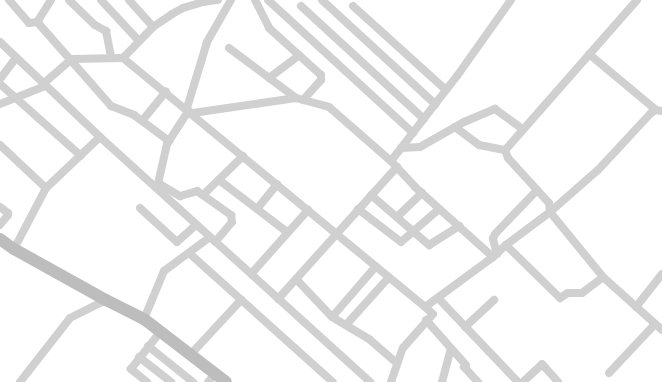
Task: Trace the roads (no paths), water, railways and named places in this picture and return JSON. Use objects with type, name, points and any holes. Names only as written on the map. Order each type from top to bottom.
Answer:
[{"type":"street","points":[[9,0],[29,23],[38,22]]},
{"type":"street","points":[[38,22],[52,0]]},
{"type":"street","points":[[69,0],[95,25],[106,31],[111,57]]},
{"type":"street","points":[[101,0],[139,41]]},
{"type":"street","points":[[130,0],[153,27]]},
{"type":"street","points":[[123,58],[153,27],[183,8],[201,1],[218,0]]},
{"type":"street","points":[[158,186],[169,141],[189,111],[207,42],[231,0]]},
{"type":"street","points":[[255,0],[269,28],[320,73],[321,77],[300,100]]},
{"type":"street","points":[[268,0],[413,134]]},
{"type":"street","points":[[322,0],[436,104]]},
{"type":"street","points":[[278,299],[371,195],[394,164],[401,148],[436,104],[511,0]]},
{"type":"street","points":[[505,150],[637,0]]},
{"type":"street","points":[[301,6],[424,119]]},
{"type":"street","points":[[352,6],[446,90]]},
{"type":"street","points":[[38,22],[72,59],[110,106],[131,114],[169,141]]},
{"type":"street","points":[[0,42],[100,137],[158,186],[196,225],[370,382]]},
{"type":"street","points":[[229,48],[300,100]]},
{"type":"street","points":[[589,54],[659,110]]},
{"type":"street","points":[[269,78],[299,55]]},
{"type":"street","points":[[0,104],[44,85],[72,59],[111,57],[123,58],[166,91],[433,314],[426,320],[403,348],[391,382]]},
{"type":"street","points":[[0,79],[16,58]]},
{"type":"street","points":[[0,84],[81,156]]},
{"type":"street","points":[[142,121],[166,91]]},
{"type":"street","points":[[189,111],[300,100],[329,107],[394,164],[439,209],[495,256]]},
{"type":"street","points":[[401,148],[420,147],[455,127],[495,109],[523,129]]},
{"type":"street","points":[[425,308],[495,256],[506,245],[550,212],[598,170],[651,113],[659,110]]},
{"type":"street","points":[[455,127],[479,145],[505,150]]},
{"type":"street","points":[[14,249],[46,188],[100,137]]},
{"type":"street","points":[[0,145],[46,188]]},
{"type":"street","points":[[505,150],[508,158],[549,203],[550,212],[602,277],[662,330]]},
{"type":"street","points":[[203,195],[244,156]]},
{"type":"street","points":[[219,180],[287,232]]},
{"type":"street","points":[[257,209],[277,184]]},
{"type":"street","points":[[144,319],[164,271],[212,239],[232,222],[232,217],[196,190],[180,196],[158,186]]},
{"type":"street","points":[[495,256],[493,239],[495,234],[537,190]]},
{"type":"street","points":[[397,218],[422,193]]},
{"type":"street","points":[[371,195],[430,245],[458,226]]},
{"type":"street","points":[[0,207],[8,213],[8,215],[0,225]]},
{"type":"street","points":[[140,208],[176,242],[178,242],[196,225]]},
{"type":"street","points":[[358,209],[400,242],[439,209]]},
{"type":"street","points":[[251,274],[308,210]]},
{"type":"street","points":[[0,239],[14,249],[106,300],[144,319],[191,354],[212,378],[226,382]]},
{"type":"street","points":[[506,245],[560,298],[568,293],[582,293],[602,277]]},
{"type":"street","points":[[189,254],[333,382]]},
{"type":"street","points":[[332,317],[376,266]]},
{"type":"street","points":[[636,307],[662,274]]},
{"type":"street","points":[[346,325],[389,277]]},
{"type":"street","points":[[296,279],[332,317],[369,339],[397,363]]},
{"type":"street","points":[[438,298],[518,382]]},
{"type":"street","points":[[20,382],[70,318],[106,300]]},
{"type":"street","points":[[191,354],[241,300]]},
{"type":"street","points":[[465,327],[494,300]]},
{"type":"street","points":[[426,320],[466,364],[464,367],[478,382]]},
{"type":"street","points":[[609,373],[655,324]]},
{"type":"street","points":[[147,382],[131,369],[161,331]]},
{"type":"street","points":[[148,346],[193,382]]},
{"type":"street","points":[[442,381],[451,349]]},
{"type":"street","points":[[139,357],[171,382]]},
{"type":"street","points":[[523,382],[542,364],[558,382]]}]
